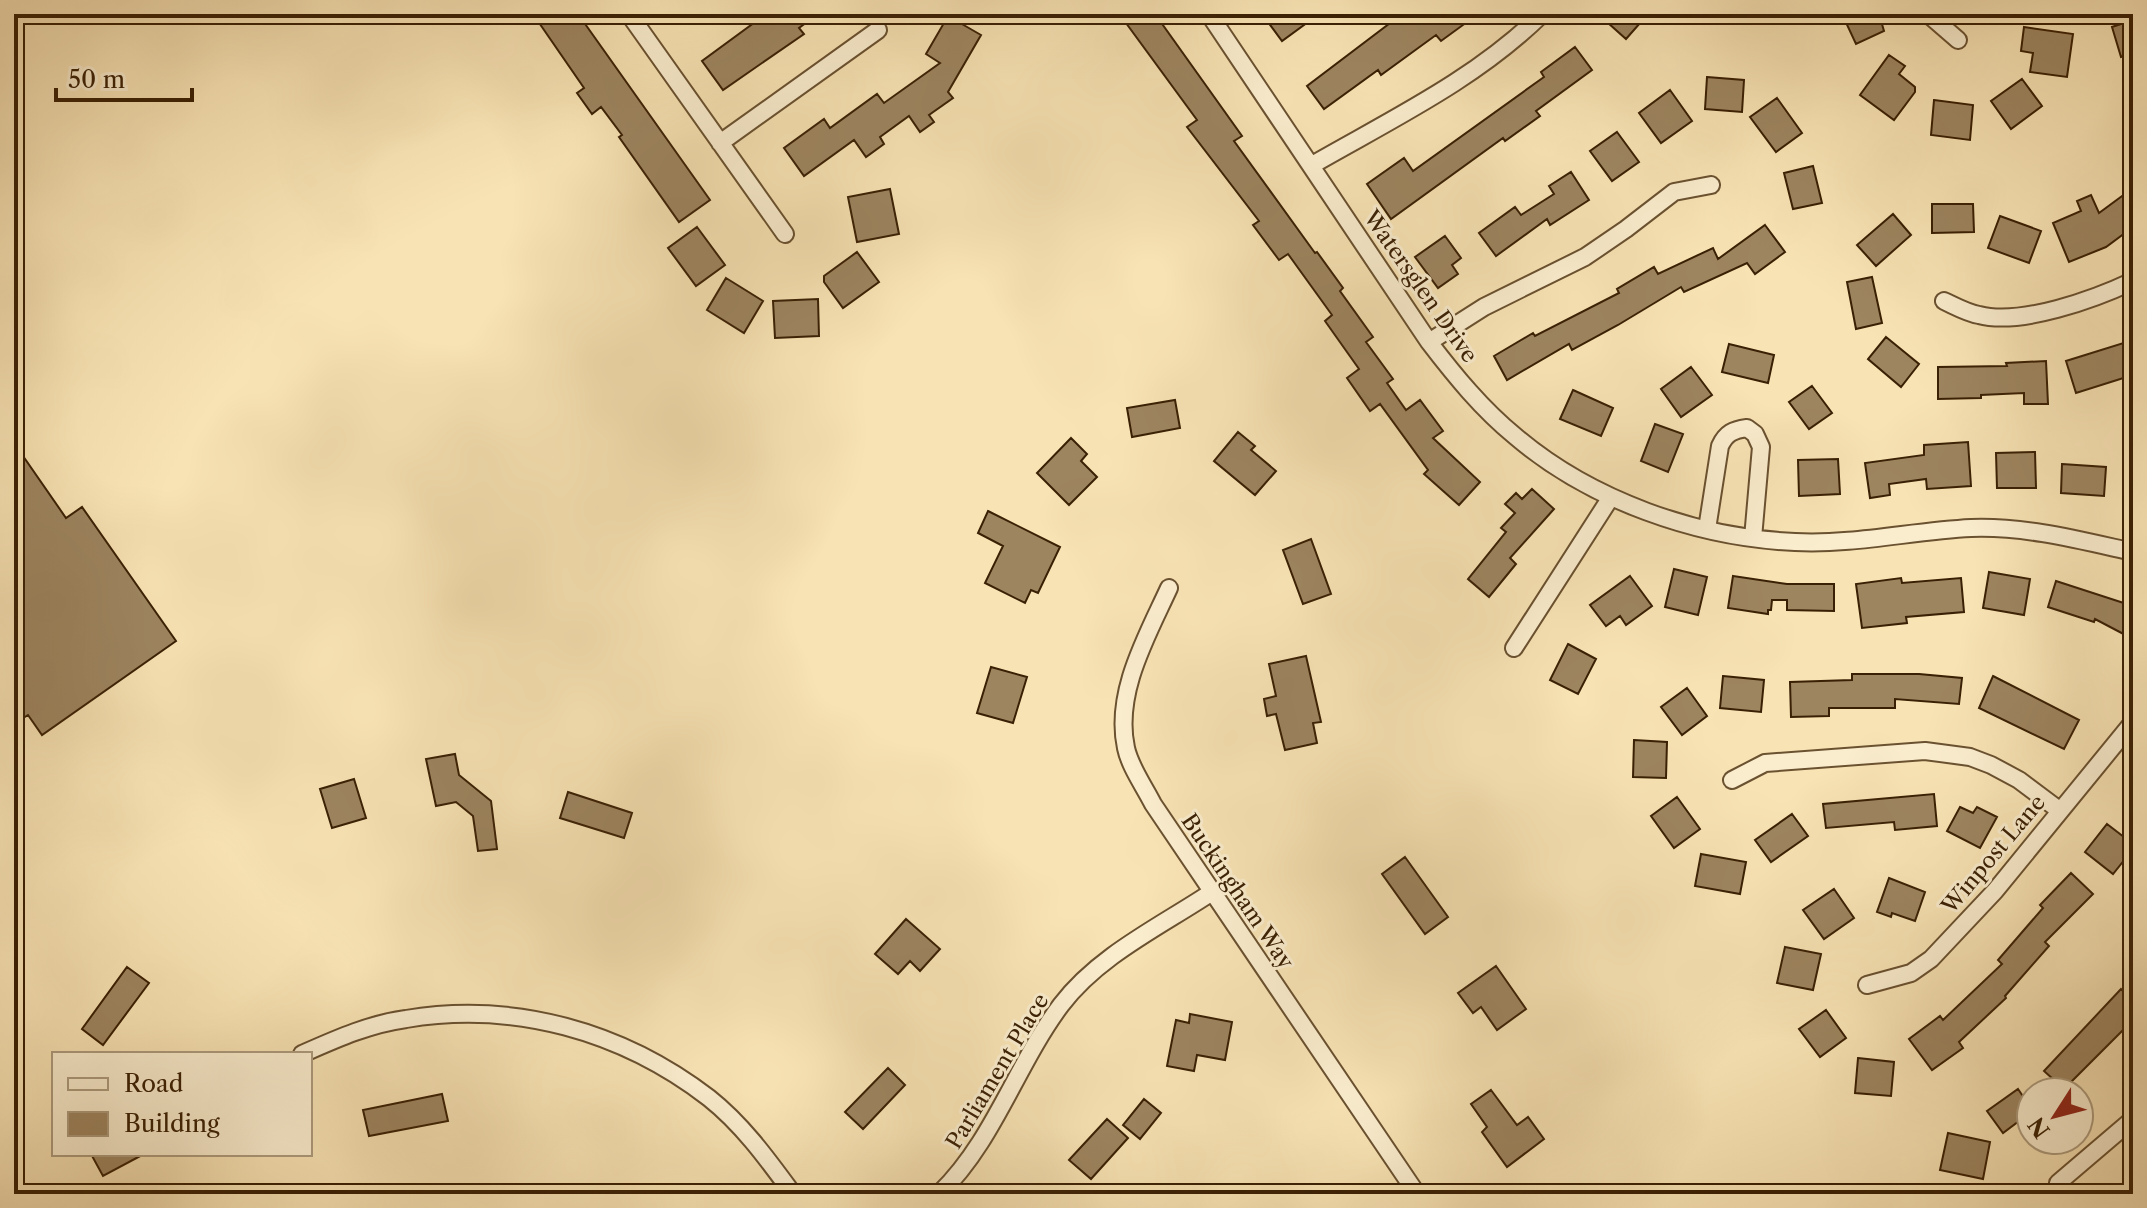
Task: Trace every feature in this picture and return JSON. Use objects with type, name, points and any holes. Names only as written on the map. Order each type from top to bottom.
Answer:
[{"type":"street","points":[[629,14],[785,234]]},
{"type":"street","name":"Watersglen Drive","points":[[1209,14],[1429,342],[1485,409],[1516,437],[1562,470],[1611,497],[1707,529],[1753,538],[1832,542],[1922,532],[2002,528],[2045,533],[2133,552]]},
{"type":"street","points":[[1312,165],[1480,67],[1542,14]]},
{"type":"street","points":[[1928,14],[1958,40]]},
{"type":"street","points":[[720,143],[878,30]]},
{"type":"street","points":[[1429,342],[1484,307],[1585,257],[1674,192],[1711,185]]},
{"type":"street","points":[[1944,301],[1979,315],[2004,317],[2044,312],[2093,298],[2133,281]]},
{"type":"street","points":[[1707,529],[1720,446],[1733,430],[1747,428],[1755,434],[1761,447],[1753,538]]},
{"type":"street","points":[[1514,648],[1611,497]]},
{"type":"street","name":"Buckingham Way","points":[[1169,588],[1127,692],[1123,726],[1126,751],[1145,790],[1212,892],[1417,1194]]},
{"type":"street","name":"Winpost Lane","points":[[1867,985],[1911,973],[1931,959],[1995,891],[2133,722]]},
{"type":"street","points":[[1732,780],[1765,763],[1925,751],[1970,757],[1991,765],[2019,780],[2059,810]]},
{"type":"street","name":"Parliament Place","points":[[939,1194],[973,1154],[1035,1044],[1061,1005],[1083,980],[1108,959],[1212,892]]},
{"type":"street","points":[[307,1052],[378,1025],[455,1013],[520,1016],[600,1036],[629,1049],[709,1099],[765,1155],[793,1194]]},
{"type":"street","points":[[2058,1183],[2133,1119]]},
{"type":"building","points":[[533,14],[578,14],[710,200],[679,222],[601,107],[592,114],[577,93],[584,88]]},
{"type":"building","points":[[766,14],[818,14],[799,28],[804,34],[723,90],[702,61]]},
{"type":"building","points":[[1139,14],[1155,14],[1242,136],[1234,141],[1343,288],[1340,291],[1373,337],[1366,342],[1393,379],[1387,383],[1406,410],[1420,400],[1443,431],[1433,438],[1480,482],[1459,505],[1424,474],[1428,470],[1380,404],[1370,411],[1347,378],[1359,369],[1325,321],[1332,315],[1288,254],[1279,260],[1253,225],[1259,221],[1187,127],[1197,120],[1126,23]]},
{"type":"building","points":[[1262,14],[1319,14],[1282,41]]},
{"type":"building","points":[[1402,14],[1478,14],[1441,41],[1436,35],[1381,75],[1378,70],[1324,109],[1307,86]]},
{"type":"building","points":[[1598,14],[1648,14],[1626,39]]},
{"type":"building","points":[[1842,14],[1879,14],[1884,31],[1856,44]]},
{"type":"building","points":[[948,16],[981,35],[948,92],[953,98],[929,115],[934,122],[920,132],[909,116],[880,137],[884,144],[866,157],[854,140],[804,176],[784,148],[824,119],[830,128],[877,94],[884,103],[940,63],[926,54]]},
{"type":"building","points":[[2133,20],[2133,53],[2121,57],[2112,27]]},
{"type":"building","points":[[2024,27],[2073,34],[2067,77],[2030,72],[2033,53],[2021,51]]},
{"type":"building","points":[[1575,47],[1592,70],[1536,111],[1540,116],[1505,141],[1503,138],[1391,219],[1367,184],[1404,158],[1413,171],[1544,77],[1541,72]]},
{"type":"building","points":[[1889,55],[1905,66],[1899,74],[1915,87],[1915,92],[1894,120],[1860,95]]},
{"type":"building","points":[[1707,77],[1744,80],[1742,112],[1705,109]]},
{"type":"building","points":[[2022,79],[2042,106],[2011,129],[1991,101]]},
{"type":"building","points":[[1670,90],[1692,121],[1661,143],[1639,113]]},
{"type":"building","points":[[1777,98],[1802,133],[1776,152],[1750,117]]},
{"type":"building","points":[[1934,100],[1973,105],[1970,140],[1931,135]]},
{"type":"building","points":[[1617,132],[1639,162],[1612,181],[1590,151]]},
{"type":"building","points":[[1813,166],[1822,203],[1793,209],[1784,173]]},
{"type":"building","points":[[1571,172],[1589,200],[1550,225],[1547,219],[1496,256],[1479,233],[1515,207],[1521,215],[1554,194],[1549,186]]},
{"type":"building","points":[[2133,188],[2133,227],[2106,247],[2069,262],[2053,223],[2081,211],[2077,201],[2091,195],[2099,213]]},
{"type":"building","points":[[890,189],[899,234],[857,242],[848,197]]},
{"type":"building","points":[[1932,204],[1973,204],[1974,232],[1932,233]]},
{"type":"building","points":[[1893,214],[1911,235],[1876,266],[1857,245]]},
{"type":"building","points":[[2000,216],[2041,231],[2029,263],[1988,248]]},
{"type":"building","points":[[1765,225],[1785,252],[1755,274],[1747,263],[1684,292],[1681,287],[1572,350],[1569,344],[1507,380],[1494,356],[1533,333],[1535,336],[1619,293],[1617,289],[1654,267],[1658,274],[1713,248],[1718,259]]},
{"type":"building","points":[[697,227],[725,265],[696,286],[668,248]]},
{"type":"building","points":[[1445,236],[1461,258],[1452,265],[1458,274],[1438,288],[1415,257]]},
{"type":"building","points":[[857,252],[879,282],[843,308],[824,282],[824,276]]},
{"type":"building","points":[[1872,277],[1882,323],[1856,329],[1847,282]]},
{"type":"building","points":[[726,278],[763,301],[744,333],[707,310]]},
{"type":"building","points":[[818,299],[819,336],[775,338],[773,301]]},
{"type":"building","points":[[1886,337],[1919,364],[1901,387],[1868,359]]},
{"type":"building","points":[[2133,340],[2133,375],[2076,393],[2066,361]]},
{"type":"building","points":[[1729,344],[1774,355],[1768,383],[1722,372]]},
{"type":"building","points":[[2046,361],[2048,404],[2024,404],[2024,393],[1938,399],[1938,367],[2007,366],[2006,363]]},
{"type":"building","points":[[1691,367],[1712,395],[1681,417],[1661,389]]},
{"type":"building","points":[[1812,386],[1832,413],[1809,429],[1789,402]]},
{"type":"building","points":[[1573,390],[1613,408],[1601,436],[1560,419]]},
{"type":"building","points":[[1175,400],[1180,428],[1132,437],[1127,408]]},
{"type":"building","points":[[1655,424],[1683,434],[1668,472],[1641,461]]},
{"type":"building","points":[[1238,432],[1255,446],[1251,450],[1276,471],[1255,495],[1214,461]]},
{"type":"building","points":[[1071,438],[1087,454],[1081,461],[1097,477],[1069,505],[1037,473]]},
{"type":"building","points":[[1968,442],[1971,486],[1927,489],[1926,479],[1889,484],[1890,495],[1870,498],[1865,463],[1924,455],[1924,445]]},
{"type":"building","points":[[14,443],[66,518],[82,507],[176,641],[42,735],[28,715],[14,724]]},
{"type":"building","points":[[2035,452],[2036,488],[1997,488],[1996,453]]},
{"type":"building","points":[[1838,459],[1840,494],[1799,496],[1798,460]]},
{"type":"building","points":[[2062,464],[2106,467],[2104,496],[2061,493]]},
{"type":"building","points":[[1532,489],[1554,509],[1510,558],[1516,564],[1489,597],[1468,579],[1506,532],[1501,528],[1515,513],[1505,504],[1516,493],[1522,499]]},
{"type":"building","points":[[988,511],[1060,547],[1038,593],[1031,590],[1025,603],[985,583],[1003,546],[978,533]]},
{"type":"building","points":[[1311,539],[1331,594],[1303,604],[1283,550]]},
{"type":"building","points":[[1674,569],[1707,577],[1698,615],[1665,607]]},
{"type":"building","points":[[1989,572],[2030,579],[2024,615],[1983,608]]},
{"type":"building","points":[[1630,576],[1652,606],[1626,625],[1620,616],[1606,626],[1590,605]]},
{"type":"building","points":[[1733,576],[1787,584],[1834,584],[1834,611],[1787,610],[1787,600],[1772,600],[1768,614],[1728,608]]},
{"type":"building","points":[[1901,578],[1902,583],[1961,578],[1964,612],[1906,617],[1907,623],[1862,628],[1856,584]]},
{"type":"building","points":[[2056,581],[2133,606],[2133,639],[2095,619],[2094,622],[2048,607]]},
{"type":"building","points":[[1568,644],[1596,659],[1578,694],[1550,680]]},
{"type":"building","points":[[1306,656],[1321,722],[1313,723],[1317,743],[1285,750],[1276,714],[1267,716],[1264,699],[1276,696],[1269,664]]},
{"type":"building","points":[[991,667],[1027,677],[1013,723],[977,713]]},
{"type":"building","points":[[1852,674],[1919,674],[1962,678],[1959,704],[1895,699],[1895,708],[1829,708],[1829,716],[1791,717],[1790,682],[1852,680]]},
{"type":"building","points":[[1723,676],[1764,680],[1761,712],[1720,708]]},
{"type":"building","points":[[1993,676],[2079,720],[2064,749],[1979,708]]},
{"type":"building","points":[[1687,688],[1707,716],[1682,735],[1661,707]]},
{"type":"building","points":[[1634,740],[1667,742],[1666,778],[1633,777]]},
{"type":"building","points":[[455,754],[459,775],[491,801],[497,849],[478,851],[473,816],[456,802],[436,806],[426,759]]},
{"type":"building","points":[[354,779],[366,818],[332,828],[320,789]]},
{"type":"building","points":[[568,792],[632,813],[624,838],[560,818]]},
{"type":"building","points":[[1934,794],[1937,826],[1895,830],[1894,822],[1826,828],[1823,804]]},
{"type":"building","points":[[1677,797],[1700,829],[1674,848],[1651,816]]},
{"type":"building","points":[[1960,807],[1973,813],[1977,807],[1997,817],[1980,848],[1947,831]]},
{"type":"building","points":[[1792,814],[1808,836],[1771,862],[1755,840]]},
{"type":"building","points":[[2107,824],[2133,844],[2133,849],[2113,874],[2085,852]]},
{"type":"building","points":[[1701,854],[1746,862],[1740,894],[1695,886]]},
{"type":"building","points":[[1405,857],[1448,917],[1425,934],[1382,874]]},
{"type":"building","points":[[2071,873],[2093,894],[2045,942],[2049,946],[2006,998],[1959,1042],[1963,1048],[1932,1070],[1909,1039],[1940,1016],[1943,1020],[2002,964],[1998,960],[2043,908],[2040,905]]},
{"type":"building","points":[[1889,878],[1925,892],[1915,921],[1892,913],[1891,917],[1877,912]]},
{"type":"building","points":[[1834,889],[1854,918],[1824,939],[1803,910]]},
{"type":"building","points":[[906,919],[940,949],[920,971],[910,961],[898,974],[875,954]]},
{"type":"building","points":[[1785,947],[1821,954],[1813,990],[1777,983]]},
{"type":"building","points":[[1496,966],[1526,1009],[1497,1030],[1481,1007],[1473,1013],[1458,993]]},
{"type":"building","points":[[127,967],[149,983],[103,1045],[82,1029]]},
{"type":"building","points":[[2121,989],[2133,1001],[2133,1020],[2077,1076],[2050,1076],[2044,1071]]},
{"type":"building","points":[[1826,1010],[1846,1038],[1820,1057],[1799,1029]]},
{"type":"building","points":[[1190,1014],[1232,1022],[1225,1060],[1197,1055],[1194,1071],[1167,1066],[1176,1020],[1189,1023]]},
{"type":"building","points":[[1858,1058],[1894,1062],[1891,1096],[1855,1093]]},
{"type":"building","points":[[888,1068],[905,1085],[863,1129],[845,1112]]},
{"type":"building","points":[[1491,1090],[1517,1125],[1528,1117],[1544,1139],[1507,1167],[1482,1132],[1487,1127],[1471,1104]]},
{"type":"building","points":[[2015,1091],[2015,1124],[2003,1133],[1987,1111]]},
{"type":"building","points":[[442,1094],[448,1121],[369,1136],[363,1110]]},
{"type":"building","points":[[1144,1099],[1161,1113],[1140,1139],[1123,1125]]},
{"type":"building","points":[[1107,1119],[1128,1138],[1091,1179],[1069,1160]]},
{"type":"building","points":[[1948,1133],[1990,1142],[1983,1179],[1940,1170]]},
{"type":"building","points":[[92,1156],[140,1156],[103,1176]]}]
